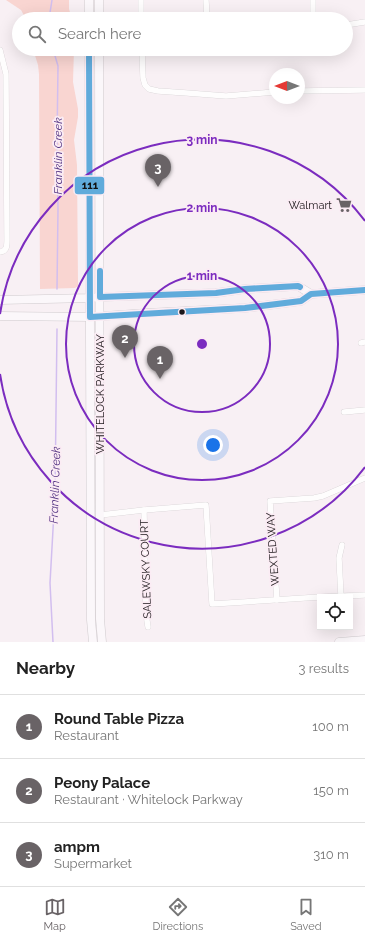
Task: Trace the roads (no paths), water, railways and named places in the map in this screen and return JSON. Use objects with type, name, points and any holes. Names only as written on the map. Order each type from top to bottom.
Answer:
[{"type":"main road","points":[[89,0],[89,12]]},
{"type":"main road","points":[[99,0],[99,12]]},
{"type":"main road","name":"WHITELOCK PARKWAY","points":[[89,56],[90,317],[95,466],[100,515],[100,619],[102,642]]},
{"type":"main road","name":"WHITELOCK PARKWAY","points":[[93,642],[91,620],[91,516],[100,392],[99,56]]},
{"type":"main road","points":[[89,131],[99,130]]},
{"type":"main road","points":[[0,300],[216,293],[245,289],[298,286],[311,294]]},
{"type":"main road","points":[[0,316],[90,317],[245,308],[301,301],[311,294],[365,290]]},
{"type":"main road","points":[[91,516],[100,515]]},
{"type":"main road","points":[[339,642],[365,640]]},
{"type":"street","points":[[141,0],[141,12]]},
{"type":"street","points":[[206,0],[206,12]]},
{"type":"street","points":[[313,0],[313,12]]},
{"type":"street","points":[[353,24],[365,22]]},
{"type":"street","points":[[0,50],[6,74],[7,240],[6,248],[3,252],[0,252]]},
{"type":"street","points":[[142,56],[143,78],[148,89],[226,96],[269,92]]},
{"type":"street","points":[[305,92],[365,90]]},
{"type":"street","points":[[344,412],[365,410]]},
{"type":"street","name":"WEXTED WAY","points":[[277,600],[270,501],[323,496],[365,478]]},
{"type":"street","points":[[100,515],[206,505],[212,604],[317,597]]},
{"type":"street","name":"SALEWSKY COURT","points":[[144,510],[146,614],[148,627]]},
{"type":"street","points":[[341,594],[339,558],[342,544]]},
{"type":"street","points":[[353,596],[365,595]]},
{"type":"waterway","name":"Franklin Creek","points":[[50,12],[52,0]]},
{"type":"waterway","name":"Franklin Creek","points":[[55,56],[58,66],[57,289]]},
{"type":"waterway","name":"Franklin Creek","points":[[53,642],[50,583],[55,494],[57,329]]},
{"type":"place","name":"ampm","points":[[158,187]]},
{"type":"place","name":"Walmart","points":[[344,205]]},
{"type":"place","name":"Peony Palace","points":[[125,358]]},
{"type":"place","name":"Round Table Pizza","points":[[160,379]]}]
